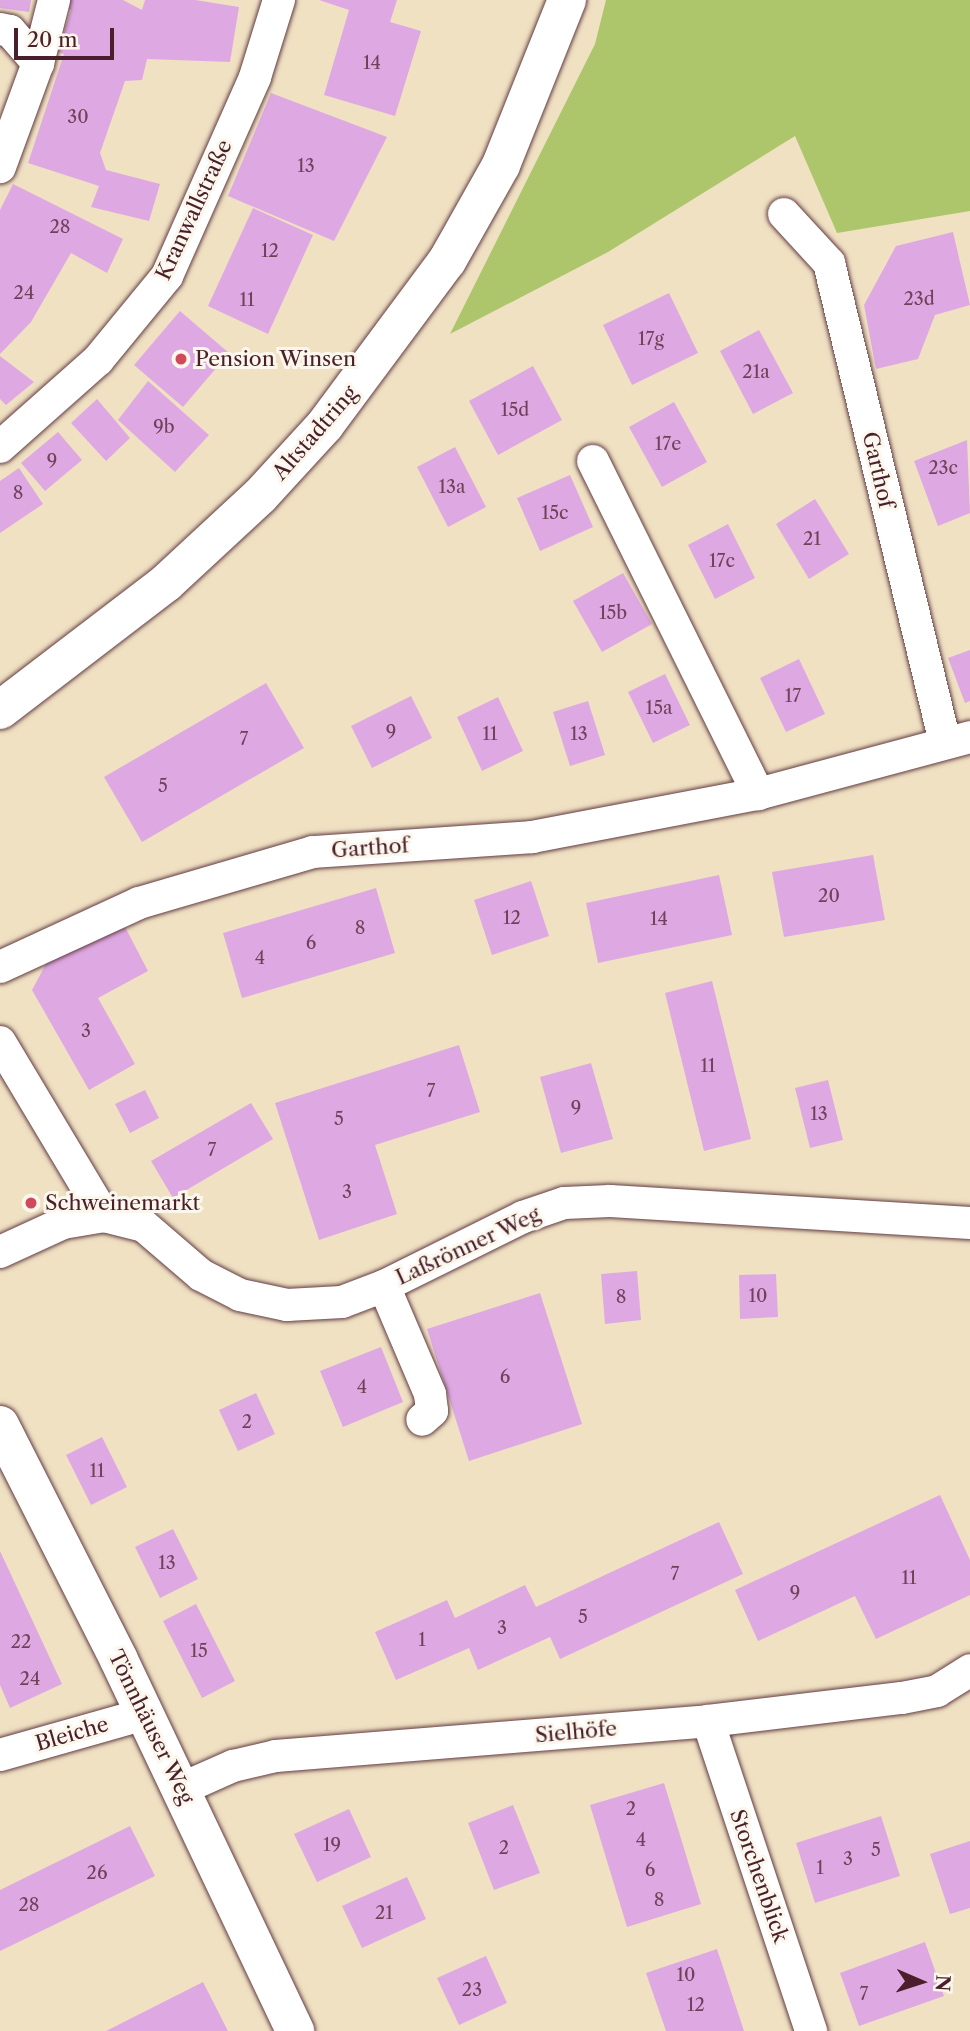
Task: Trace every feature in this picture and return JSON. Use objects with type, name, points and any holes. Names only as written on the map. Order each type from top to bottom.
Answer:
[{"type":"main road","name":"Altstadtring","points":[[0,710],[166,583],[260,496],[325,425],[447,261],[501,165],[567,0]]},
{"type":"main road","name":"Tönnhäuser Weg","points":[[0,1425],[145,1714],[295,2031]]},
{"type":"street","points":[[0,167],[38,63],[54,0]]},
{"type":"street","name":"Kranwallstraße","points":[[0,447],[47,410],[98,360],[167,276],[255,77],[279,0]]},
{"type":"street","points":[[0,29],[10,31],[38,63]]},
{"type":"street","name":"Garthof","points":[[0,967],[139,902],[313,852],[532,837],[758,794],[958,739],[829,263],[784,214]]},
{"type":"street","points":[[593,461],[758,794]]},
{"type":"street","points":[[0,1042],[104,1216]]},
{"type":"street","name":"Laßrönner Weg","points":[[0,1252],[62,1223],[104,1216],[144,1226],[201,1275],[240,1296],[287,1305],[342,1302],[384,1286],[523,1217],[564,1203],[610,1200],[970,1223]]},
{"type":"street","points":[[384,1286],[430,1394],[432,1411],[422,1420]]},
{"type":"street","name":"Sielhöfe","points":[[181,1789],[233,1766],[276,1756],[708,1721],[902,1698],[937,1691],[967,1676]]},
{"type":"street","name":"Bleiche","points":[[0,1755],[145,1714]]},
{"type":"street","name":"Storchenblick","points":[[708,1721],[811,2031]]},
{"type":"green space","points":[[606,0],[970,0],[970,211],[837,233],[795,136],[608,252],[450,334],[595,44]]},
{"type":"building","points":[[0,0],[31,0],[29,12],[0,8]]},
{"type":"building","points":[[67,0],[123,0],[142,10],[145,0],[195,0],[239,7],[230,62],[147,59],[142,80],[125,81],[100,153],[106,170],[160,184],[149,221],[91,207],[99,186],[28,163],[64,54],[58,52],[71,10],[64,7]]},
{"type":"building","points":[[319,0],[397,0],[390,22],[421,31],[395,116],[324,95],[349,10]]},
{"type":"building","points":[[271,93],[387,137],[334,241],[228,196]]},
{"type":"building","points":[[13,184],[123,239],[107,273],[71,253],[31,322],[0,354],[0,210]]},
{"type":"building","points":[[253,208],[313,235],[268,334],[208,306]]},
{"type":"building","points":[[953,232],[970,305],[935,315],[918,359],[876,369],[864,305],[896,246]]},
{"type":"building","points":[[669,293],[698,353],[632,385],[603,325]]},
{"type":"building","name":"Pension Winsen","points":[[180,311],[229,353],[183,407],[134,365]]},
{"type":"building","points":[[759,330],[793,393],[753,414],[720,351]]},
{"type":"building","points":[[0,356],[34,382],[6,405],[0,399]]},
{"type":"building","points":[[533,366],[562,420],[498,455],[469,401]]},
{"type":"building","points":[[148,381],[209,435],[175,472],[118,420]]},
{"type":"building","points":[[97,399],[130,438],[106,461],[71,423]]},
{"type":"building","points":[[674,402],[707,462],[662,487],[629,427]]},
{"type":"building","points":[[58,432],[82,460],[45,491],[21,463]]},
{"type":"building","points":[[967,440],[970,513],[938,526],[914,461]]},
{"type":"building","points":[[455,447],[486,507],[448,527],[417,467]]},
{"type":"building","points":[[19,468],[43,504],[0,533],[0,481]]},
{"type":"building","points":[[570,475],[593,527],[540,551],[517,498]]},
{"type":"building","points":[[815,499],[849,554],[809,579],[776,524]]},
{"type":"building","points":[[728,524],[755,578],[715,599],[688,545]]},
{"type":"building","points":[[623,573],[652,624],[602,652],[573,601]]},
{"type":"building","points":[[970,650],[970,701],[965,703],[948,658]]},
{"type":"building","points":[[799,659],[825,714],[786,732],[760,678]]},
{"type":"building","points":[[665,674],[690,725],[653,743],[628,692]]},
{"type":"building","points":[[266,683],[304,748],[142,842],[104,777]]},
{"type":"building","points":[[411,696],[432,738],[372,768],[351,726]]},
{"type":"building","points":[[498,697],[523,751],[482,771],[457,717]]},
{"type":"building","points":[[588,701],[605,755],[570,766],[553,712]]},
{"type":"building","points":[[873,855],[885,920],[784,937],[772,872]]},
{"type":"building","points":[[719,875],[732,935],[598,963],[586,903]]},
{"type":"building","points":[[531,881],[549,936],[492,955],[474,900]]},
{"type":"building","points":[[376,888],[395,953],[242,998],[223,933]]},
{"type":"building","points":[[123,923],[148,971],[98,998],[135,1064],[89,1090],[32,990],[47,962]]},
{"type":"building","points":[[712,981],[751,1139],[704,1151],[665,993]]},
{"type":"building","points":[[459,1045],[480,1112],[375,1145],[397,1214],[319,1240],[275,1103]]},
{"type":"building","points":[[591,1063],[613,1139],[561,1153],[540,1077]]},
{"type":"building","points":[[828,1080],[843,1140],[810,1148],[795,1088]]},
{"type":"building","points":[[145,1090],[159,1118],[130,1133],[115,1104]]},
{"type":"building","points":[[251,1103],[273,1139],[173,1198],[151,1161]]},
{"type":"building","points":[[637,1271],[641,1320],[605,1324],[601,1274]]},
{"type":"building","points":[[776,1274],[778,1317],[740,1319],[739,1275]]},
{"type":"building","points":[[540,1293],[582,1424],[469,1461],[427,1329]]},
{"type":"building","points":[[381,1347],[403,1402],[343,1427],[320,1371]]},
{"type":"building","points":[[256,1393],[275,1434],[238,1451],[219,1410]]},
{"type":"building","points":[[102,1437],[127,1487],[91,1505],[66,1455]]},
{"type":"building","points":[[940,1495],[970,1560],[970,1595],[876,1639],[855,1596],[758,1641],[735,1590]]},
{"type":"building","points":[[719,1522],[743,1574],[560,1659],[550,1637],[478,1670],[469,1648],[396,1680],[375,1632],[447,1600],[455,1618],[525,1585],[536,1607]]},
{"type":"building","points":[[173,1529],[198,1579],[160,1598],[135,1547]]},
{"type":"building","points":[[0,1551],[62,1684],[10,1708],[0,1685]]},
{"type":"building","points":[[196,1604],[235,1681],[202,1698],[163,1621]]},
{"type":"building","points":[[664,1783],[701,1904],[627,1927],[590,1805]]},
{"type":"building","points":[[513,1805],[540,1873],[494,1890],[468,1823]]},
{"type":"building","points":[[349,1809],[371,1857],[317,1882],[294,1834]]},
{"type":"building","points":[[881,1816],[900,1876],[815,1903],[796,1843]]},
{"type":"building","points":[[130,1826],[155,1876],[0,1951],[0,1890]]},
{"type":"building","points":[[970,1841],[970,1908],[950,1914],[930,1854]]},
{"type":"building","points":[[407,1877],[426,1919],[362,1948],[342,1906]]},
{"type":"building","points":[[925,1942],[944,1996],[859,2026],[840,1973]]},
{"type":"building","points":[[717,1949],[744,2031],[666,2031],[646,1973]]},
{"type":"building","points":[[486,1956],[507,2003],[459,2025],[437,1978]]},
{"type":"building","points":[[203,1982],[228,2031],[106,2031],[114,2027]]},
{"type":"place","name":"Pension Winsen","points":[[181,359]]},
{"type":"place","name":"Schweinemarkt","points":[[31,1203]]}]
